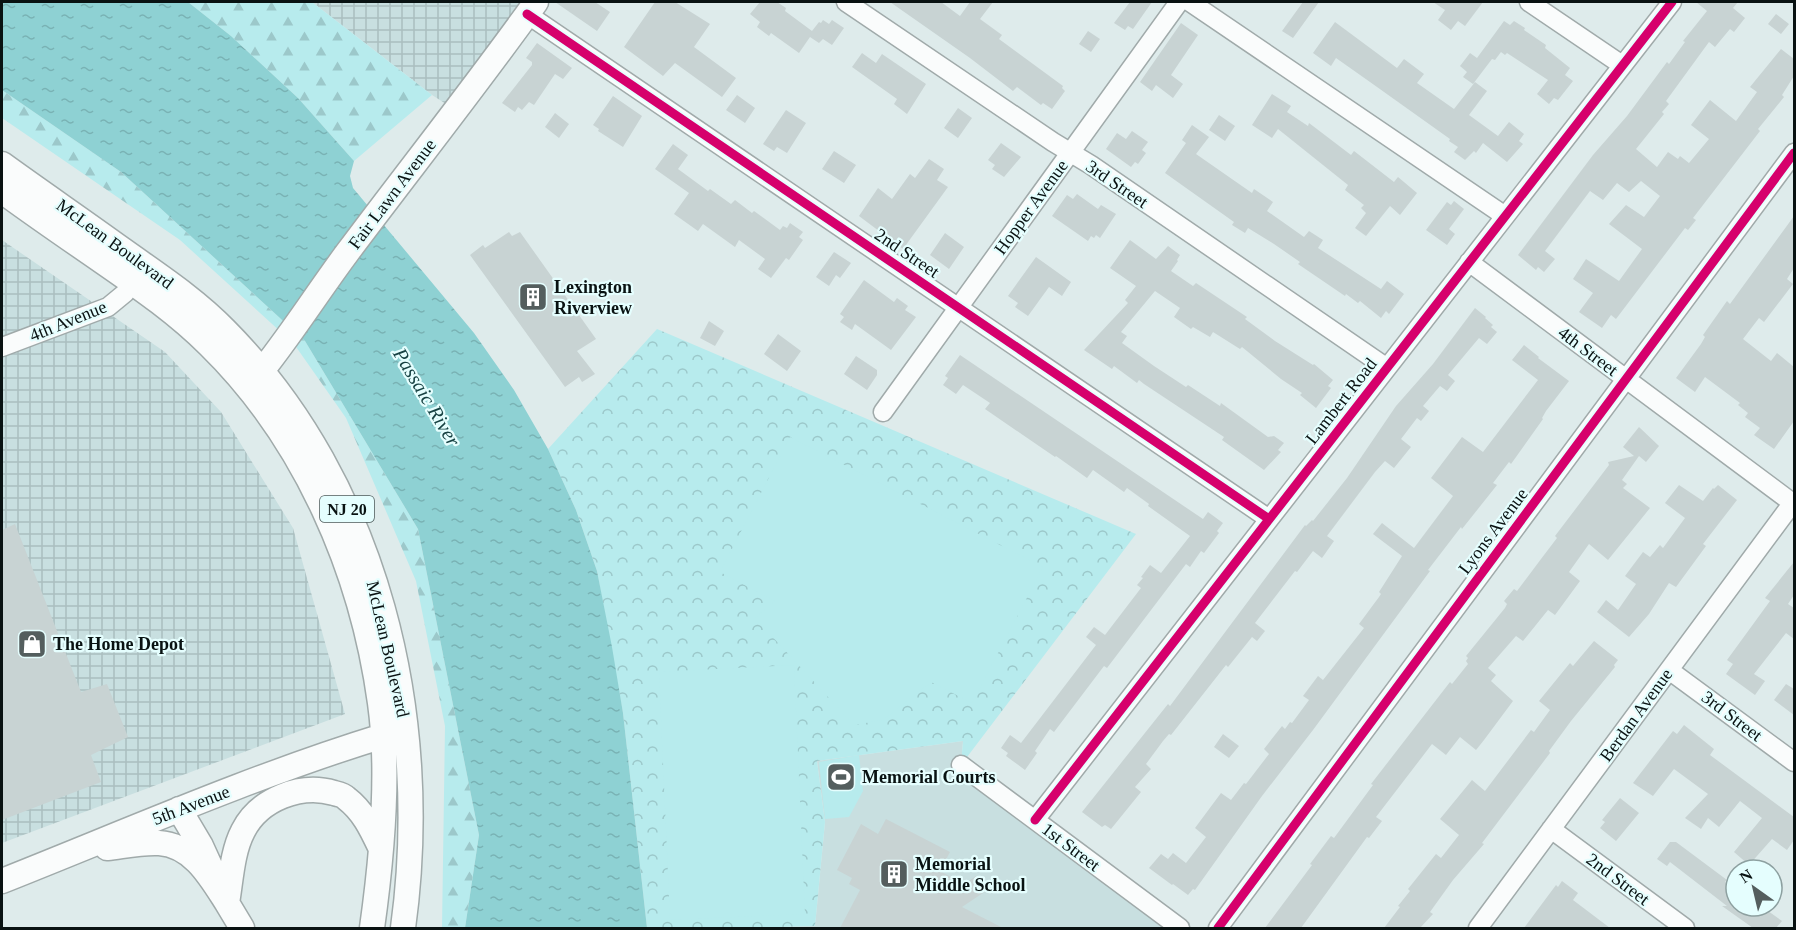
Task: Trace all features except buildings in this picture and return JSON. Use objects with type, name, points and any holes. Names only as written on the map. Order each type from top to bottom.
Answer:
[{"type":"main road","name":"Fair Lawn Avenue","points":[[261,373],[339,264],[469,95],[532,8]]},
{"type":"main road","name":"McLean Boulevard","points":[[2,164],[198,306],[245,351],[289,405],[307,432],[338,490],[372,573],[389,633],[402,700],[410,768],[411,840],[403,928]]},
{"type":"main road","name":"McLean Boulevard","points":[[2,192],[132,282],[201,337],[261,373],[271,417],[305,471],[341,552],[368,638],[380,703],[384,803],[372,928]]},
{"type":"main road","name":"5th Avenue","points":[[2,881],[178,808],[383,736]]},
{"type":"main road","points":[[227,903],[235,854],[243,830],[259,812],[277,798],[296,790],[320,788],[345,796],[364,814],[380,847]]},
{"type":"main road","points":[[178,808],[201,846],[227,903]]},
{"type":"main road","points":[[81,850],[148,843],[175,846],[186,852],[206,872],[242,928]]},
{"type":"street","name":"3rd Street","points":[[846,2],[1091,165],[1386,368]]},
{"type":"street","name":"Hopper Avenue","points":[[883,412],[1179,2]]},
{"type":"street","points":[[1190,2],[1505,216]]},
{"type":"street","points":[[1529,2],[1622,65]]},
{"type":"street","name":"Lambert Road","points":[[1035,820],[1672,2]]},
{"type":"street","name":"2nd Street","points":[[532,8],[958,308],[1269,519]]},
{"type":"street","name":"Lyons Avenue","points":[[1218,928],[1794,153]]},
{"type":"street","points":[[128,254],[135,272],[132,282]]},
{"type":"street","name":"4th Street","points":[[1469,262],[1794,502]]},
{"type":"street","name":"4th Avenue","points":[[2,347],[108,307],[125,293],[132,282]]},
{"type":"street","name":"Berdan Avenue","points":[[1478,928],[1794,502]]},
{"type":"street","name":"3rd Street","points":[[1670,670],[1794,762]]},
{"type":"street","name":"1st Street","points":[[961,765],[1180,928]]},
{"type":"street","name":"2nd Street","points":[[1551,829],[1685,928]]},
{"type":"shaded area","points":[[312,2],[536,2],[457,111],[432,95]]},
{"type":"shaded area","points":[[2,240],[165,352],[221,412],[293,528],[345,714],[2,843]]},
{"type":"shaded area","points":[[963,741],[961,765],[1180,928],[780,928],[815,926],[825,822],[817,761]]},
{"type":"green space","points":[[188,2],[312,2],[432,95],[354,161],[298,98],[231,36]]},
{"type":"green space","points":[[2,90],[121,172],[305,341],[418,529],[479,835],[465,928],[442,928],[445,726],[416,581],[346,418],[294,344],[180,240],[2,118]]},
{"type":"green space","points":[[657,329],[1136,534],[961,765],[963,741],[817,761],[825,822],[815,926],[647,928],[623,713],[597,571],[576,510],[548,449]]},
{"type":"green space","points":[[790,437],[1043,567],[972,703],[931,682],[883,720],[854,725],[755,618],[775,601],[720,572]]},
{"type":"green space","points":[[794,665],[805,914],[670,920],[659,672]]},
{"type":"green space","name":"Memorial Courts","points":[[859,755],[863,791],[849,817],[825,819],[819,762]]},
{"type":"water","name":"Passaic River","points":[[2,2],[188,2],[231,36],[298,98],[354,161],[350,176],[353,188],[474,333],[514,390],[548,449],[576,510],[597,571],[623,713],[647,928],[465,928],[479,835],[418,529],[305,341],[121,172],[2,90]]},
{"type":"cycle path","points":[[1035,820],[1672,2]]},
{"type":"cycle path","points":[[527,14],[1269,519]]},
{"type":"cycle path","points":[[1218,928],[1794,153]]},
{"type":"place","name":"Lexington Riverview","points":[[533,297]]},
{"type":"place","name":"The Home Depot","points":[[32,644]]},
{"type":"place","name":"Memorial Courts","points":[[841,777]]},
{"type":"place","name":"Memorial Middle School","points":[[894,874]]}]
